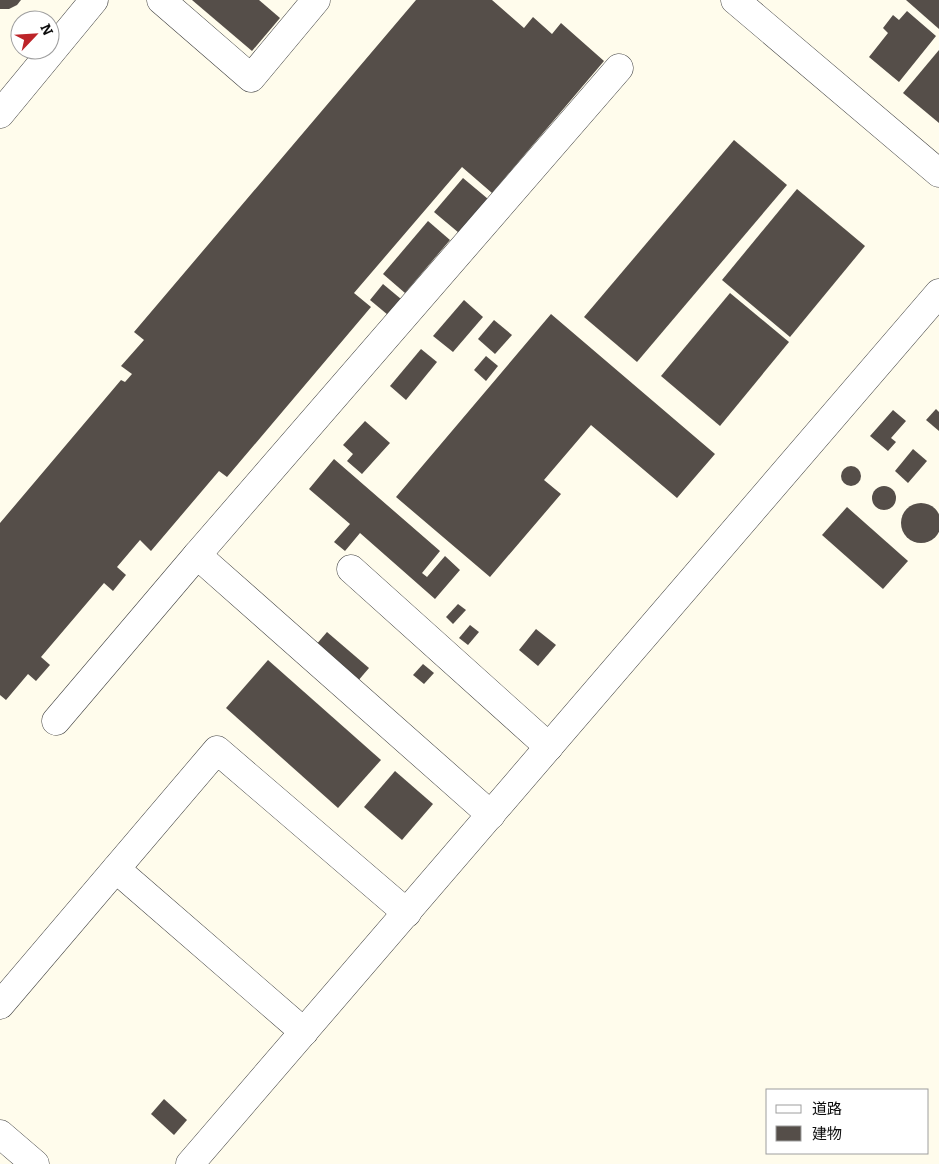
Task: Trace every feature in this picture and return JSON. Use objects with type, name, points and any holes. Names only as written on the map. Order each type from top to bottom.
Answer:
[{"type":"street","points":[[0,114],[94,0]]},
{"type":"street","points":[[161,0],[251,78],[316,0]]},
{"type":"street","points":[[735,0],[939,173]]},
{"type":"street","points":[[56,721],[197,555],[619,68]]},
{"type":"street","points":[[190,1164],[939,293]]},
{"type":"street","points":[[197,555],[491,815]]},
{"type":"street","points":[[351,569],[549,747]]},
{"type":"street","points":[[0,1005],[217,750],[407,913]]},
{"type":"street","points":[[116,870],[304,1032]]},
{"type":"street","points":[[0,1134],[35,1164]]},
{"type":"building","points":[[0,0],[21,0],[17,5],[9,9],[0,9]]},
{"type":"building","points":[[192,0],[259,0],[280,18],[252,51]]},
{"type":"building","points":[[416,0],[492,0],[524,28],[533,17],[552,34],[561,23],[604,61],[492,193],[462,167],[354,293],[371,307],[227,477],[219,471],[151,551],[140,540],[117,567],[126,575],[113,591],[104,583],[41,657],[50,665],[36,681],[28,674],[6,700],[0,695],[0,523],[121,380],[125,382],[132,374],[121,366],[144,340],[134,332]]},
{"type":"building","points":[[906,0],[939,0],[939,29]]},
{"type":"building","points":[[907,11],[936,36],[899,82],[869,57],[888,33],[883,28],[893,15],[899,20]]},
{"type":"building","points":[[939,50],[939,123],[903,93]]},
{"type":"building","points":[[734,140],[787,185],[637,362],[584,317]]},
{"type":"building","points":[[463,178],[488,199],[459,233],[434,212]]},
{"type":"building","points":[[797,189],[865,246],[790,337],[722,280]]},
{"type":"building","points":[[428,221],[450,240],[405,293],[383,274]]},
{"type":"building","points":[[383,284],[401,299],[388,315],[370,300]]},
{"type":"building","points":[[730,293],[789,342],[720,426],[661,376]]},
{"type":"building","points":[[464,300],[483,317],[453,352],[433,336]]},
{"type":"building","points":[[551,314],[715,454],[677,498],[591,425],[544,480],[561,494],[490,577],[396,497]]},
{"type":"building","points":[[494,320],[512,335],[495,354],[478,339]]},
{"type":"building","points":[[421,349],[437,362],[406,400],[390,386]]},
{"type":"building","points":[[486,356],[498,366],[486,381],[474,370]]},
{"type":"building","points":[[936,409],[939,412],[939,431],[926,420]]},
{"type":"building","points":[[893,410],[906,421],[891,438],[896,442],[888,451],[870,436]]},
{"type":"building","points":[[365,421],[390,443],[362,474],[347,461],[353,454],[343,445]]},
{"type":"building","points":[[913,449],[927,461],[908,483],[895,471]]},
{"type":"building","points":[[334,459],[440,551],[422,573],[427,577],[445,556],[460,570],[435,599],[360,533],[345,551],[334,542],[350,524],[309,489]]},
{"type":"building","points":[[847,466],[855,466],[861,472],[861,480],[855,486],[847,486],[841,480],[841,472]]},
{"type":"building","points":[[884,486],[893,489],[896,498],[893,507],[884,510],[875,507],[872,498],[875,489]]},
{"type":"building","points":[[921,503],[929,505],[939,515],[939,531],[932,540],[921,543],[910,540],[904,534],[901,523],[904,512],[910,506]]},
{"type":"building","points":[[847,507],[908,561],[883,589],[822,535]]},
{"type":"building","points":[[458,604],[466,610],[453,624],[446,617]]},
{"type":"building","points":[[470,625],[479,632],[468,645],[459,638]]},
{"type":"building","points":[[536,629],[556,645],[538,666],[519,650]]},
{"type":"building","points":[[327,632],[369,668],[357,682],[315,646]]},
{"type":"building","points":[[268,660],[381,760],[338,808],[226,708]]},
{"type":"building","points":[[423,664],[434,673],[424,684],[413,675]]},
{"type":"building","points":[[395,771],[433,804],[402,840],[364,807]]},
{"type":"building","points":[[164,1099],[187,1120],[174,1135],[151,1114]]}]
